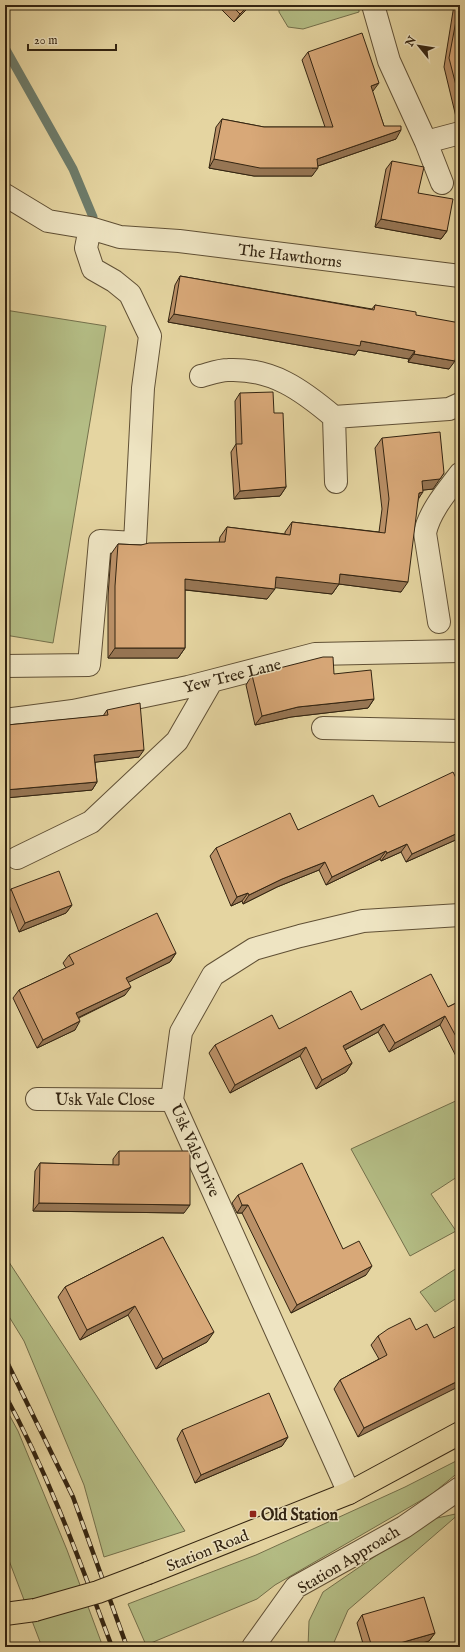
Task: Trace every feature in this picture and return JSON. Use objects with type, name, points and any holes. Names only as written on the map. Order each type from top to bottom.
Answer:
[{"type":"main road","name":"Station Road","points":[[5,1614],[34,1610],[98,1592],[148,1573],[349,1493],[460,1433]]},
{"type":"street","points":[[373,5],[389,61],[426,142],[442,183]]},
{"type":"street","points":[[426,142],[460,133]]},
{"type":"street","name":"The Hawthorns","points":[[5,195],[48,221],[90,228],[120,237],[179,241],[460,276]]},
{"type":"street","points":[[5,666],[89,665],[100,541],[135,543],[143,388],[150,336],[130,294],[114,281],[93,269],[86,248],[90,228]]},
{"type":"street","points":[[201,376],[227,370],[246,371],[285,381],[309,395],[334,417],[443,410],[459,407]]},
{"type":"street","points":[[334,417],[336,482]]},
{"type":"street","points":[[439,622],[425,533],[427,523],[432,514],[460,474]]},
{"type":"street","name":"Yew Tree Lane","points":[[5,720],[73,711],[211,682],[315,654],[460,652]]},
{"type":"street","points":[[17,858],[91,822],[177,741],[211,682]]},
{"type":"street","points":[[323,728],[460,730]]},
{"type":"street","name":"Usk Vale Drive","points":[[349,1493],[172,1100],[181,1032],[213,975],[254,949],[363,921],[460,915]]},
{"type":"street","name":"Usk Vale Close","points":[[37,1099],[172,1100]]},
{"type":"street","name":"Station Approach","points":[[253,1647],[296,1587],[404,1526],[460,1488]]},
{"type":"green space","points":[[279,5],[359,5],[359,12],[303,29],[288,27],[279,12]]},
{"type":"green space","points":[[5,310],[106,326],[53,643],[5,635]]},
{"type":"green space","points":[[460,1099],[460,1175],[431,1194],[456,1231],[410,1256],[351,1149]]},
{"type":"green space","points":[[5,1256],[185,1531],[104,1557],[84,1485],[24,1341],[5,1310]]},
{"type":"green space","points":[[460,1266],[460,1296],[435,1312],[420,1292]]},
{"type":"green space","points":[[5,1407],[18,1431],[67,1550],[103,1647],[42,1647],[5,1550]]},
{"type":"green space","points":[[460,1459],[460,1471],[432,1494],[275,1585],[257,1599],[146,1645],[128,1604],[256,1555],[405,1487]]},
{"type":"green space","points":[[460,1513],[348,1610],[332,1647],[308,1647],[309,1621],[323,1592],[428,1520]]},
{"type":"building","points":[[231,5],[249,5],[240,14]]},
{"type":"building","points":[[460,5],[460,101],[449,58]]},
{"type":"building","points":[[362,33],[379,83],[371,86],[384,126],[401,126],[401,130],[317,159],[318,168],[260,168],[214,159],[222,119],[264,127],[333,127],[308,52]]},
{"type":"building","points":[[392,161],[424,167],[418,193],[453,199],[447,231],[381,219]]},
{"type":"building","points":[[180,276],[374,310],[375,305],[416,312],[416,315],[460,323],[460,334],[455,361],[414,354],[415,351],[361,341],[360,346],[174,314]]},
{"type":"building","points":[[273,392],[274,413],[283,413],[286,487],[240,491],[236,444],[242,444],[240,393]]},
{"type":"building","points":[[440,432],[444,473],[440,479],[422,481],[423,492],[419,493],[408,582],[340,574],[339,584],[276,577],[275,589],[185,579],[185,648],[115,648],[115,586],[118,544],[141,545],[149,543],[225,542],[227,527],[290,535],[292,522],[385,533],[389,499],[382,438]]},
{"type":"building","points":[[323,657],[333,657],[334,674],[371,670],[374,699],[298,707],[262,716],[252,675]]},
{"type":"building","points":[[140,703],[144,750],[94,755],[97,782],[5,790],[5,741],[9,741],[7,725],[108,715],[107,710]]},
{"type":"building","points":[[453,772],[460,786],[460,832],[412,854],[407,844],[387,853],[386,851],[332,877],[325,862],[282,879],[249,895],[248,893],[237,897],[216,848],[290,813],[298,830],[373,795],[379,807]]},
{"type":"building","points":[[59,871],[72,905],[25,923],[11,889]]},
{"type":"building","points":[[157,913],[176,953],[126,978],[131,987],[76,1013],[80,1021],[43,1040],[19,990],[74,964],[69,955]]},
{"type":"building","points":[[431,974],[448,1007],[460,1001],[460,1044],[445,1016],[395,1043],[384,1024],[343,1046],[352,1063],[322,1080],[306,1047],[235,1085],[215,1045],[272,1015],[279,1029],[351,991],[361,1010]]},
{"type":"building","points":[[119,1151],[190,1151],[190,1205],[39,1203],[40,1163],[119,1165]]},
{"type":"building","points":[[302,1163],[343,1249],[359,1241],[372,1266],[297,1305],[248,1205],[242,1205],[238,1195]]},
{"type":"building","points":[[163,1237],[214,1332],[163,1359],[135,1306],[87,1330],[65,1287]]},
{"type":"building","points":[[410,1318],[416,1330],[427,1324],[434,1338],[460,1324],[460,1380],[364,1428],[340,1380],[387,1355],[378,1336]]},
{"type":"building","points":[[269,1393],[288,1437],[201,1475],[182,1430]]},
{"type":"building","points":[[424,1597],[435,1633],[386,1647],[372,1647],[362,1615]]},
{"type":"waterway","points":[[5,48],[73,169],[93,217]]},
{"type":"railway","points":[[5,1358],[73,1497],[127,1647]]},
{"type":"railway","points":[[5,1395],[50,1487],[112,1647]]},
{"type":"place","name":"Old Station","points":[[253,1514]]}]
